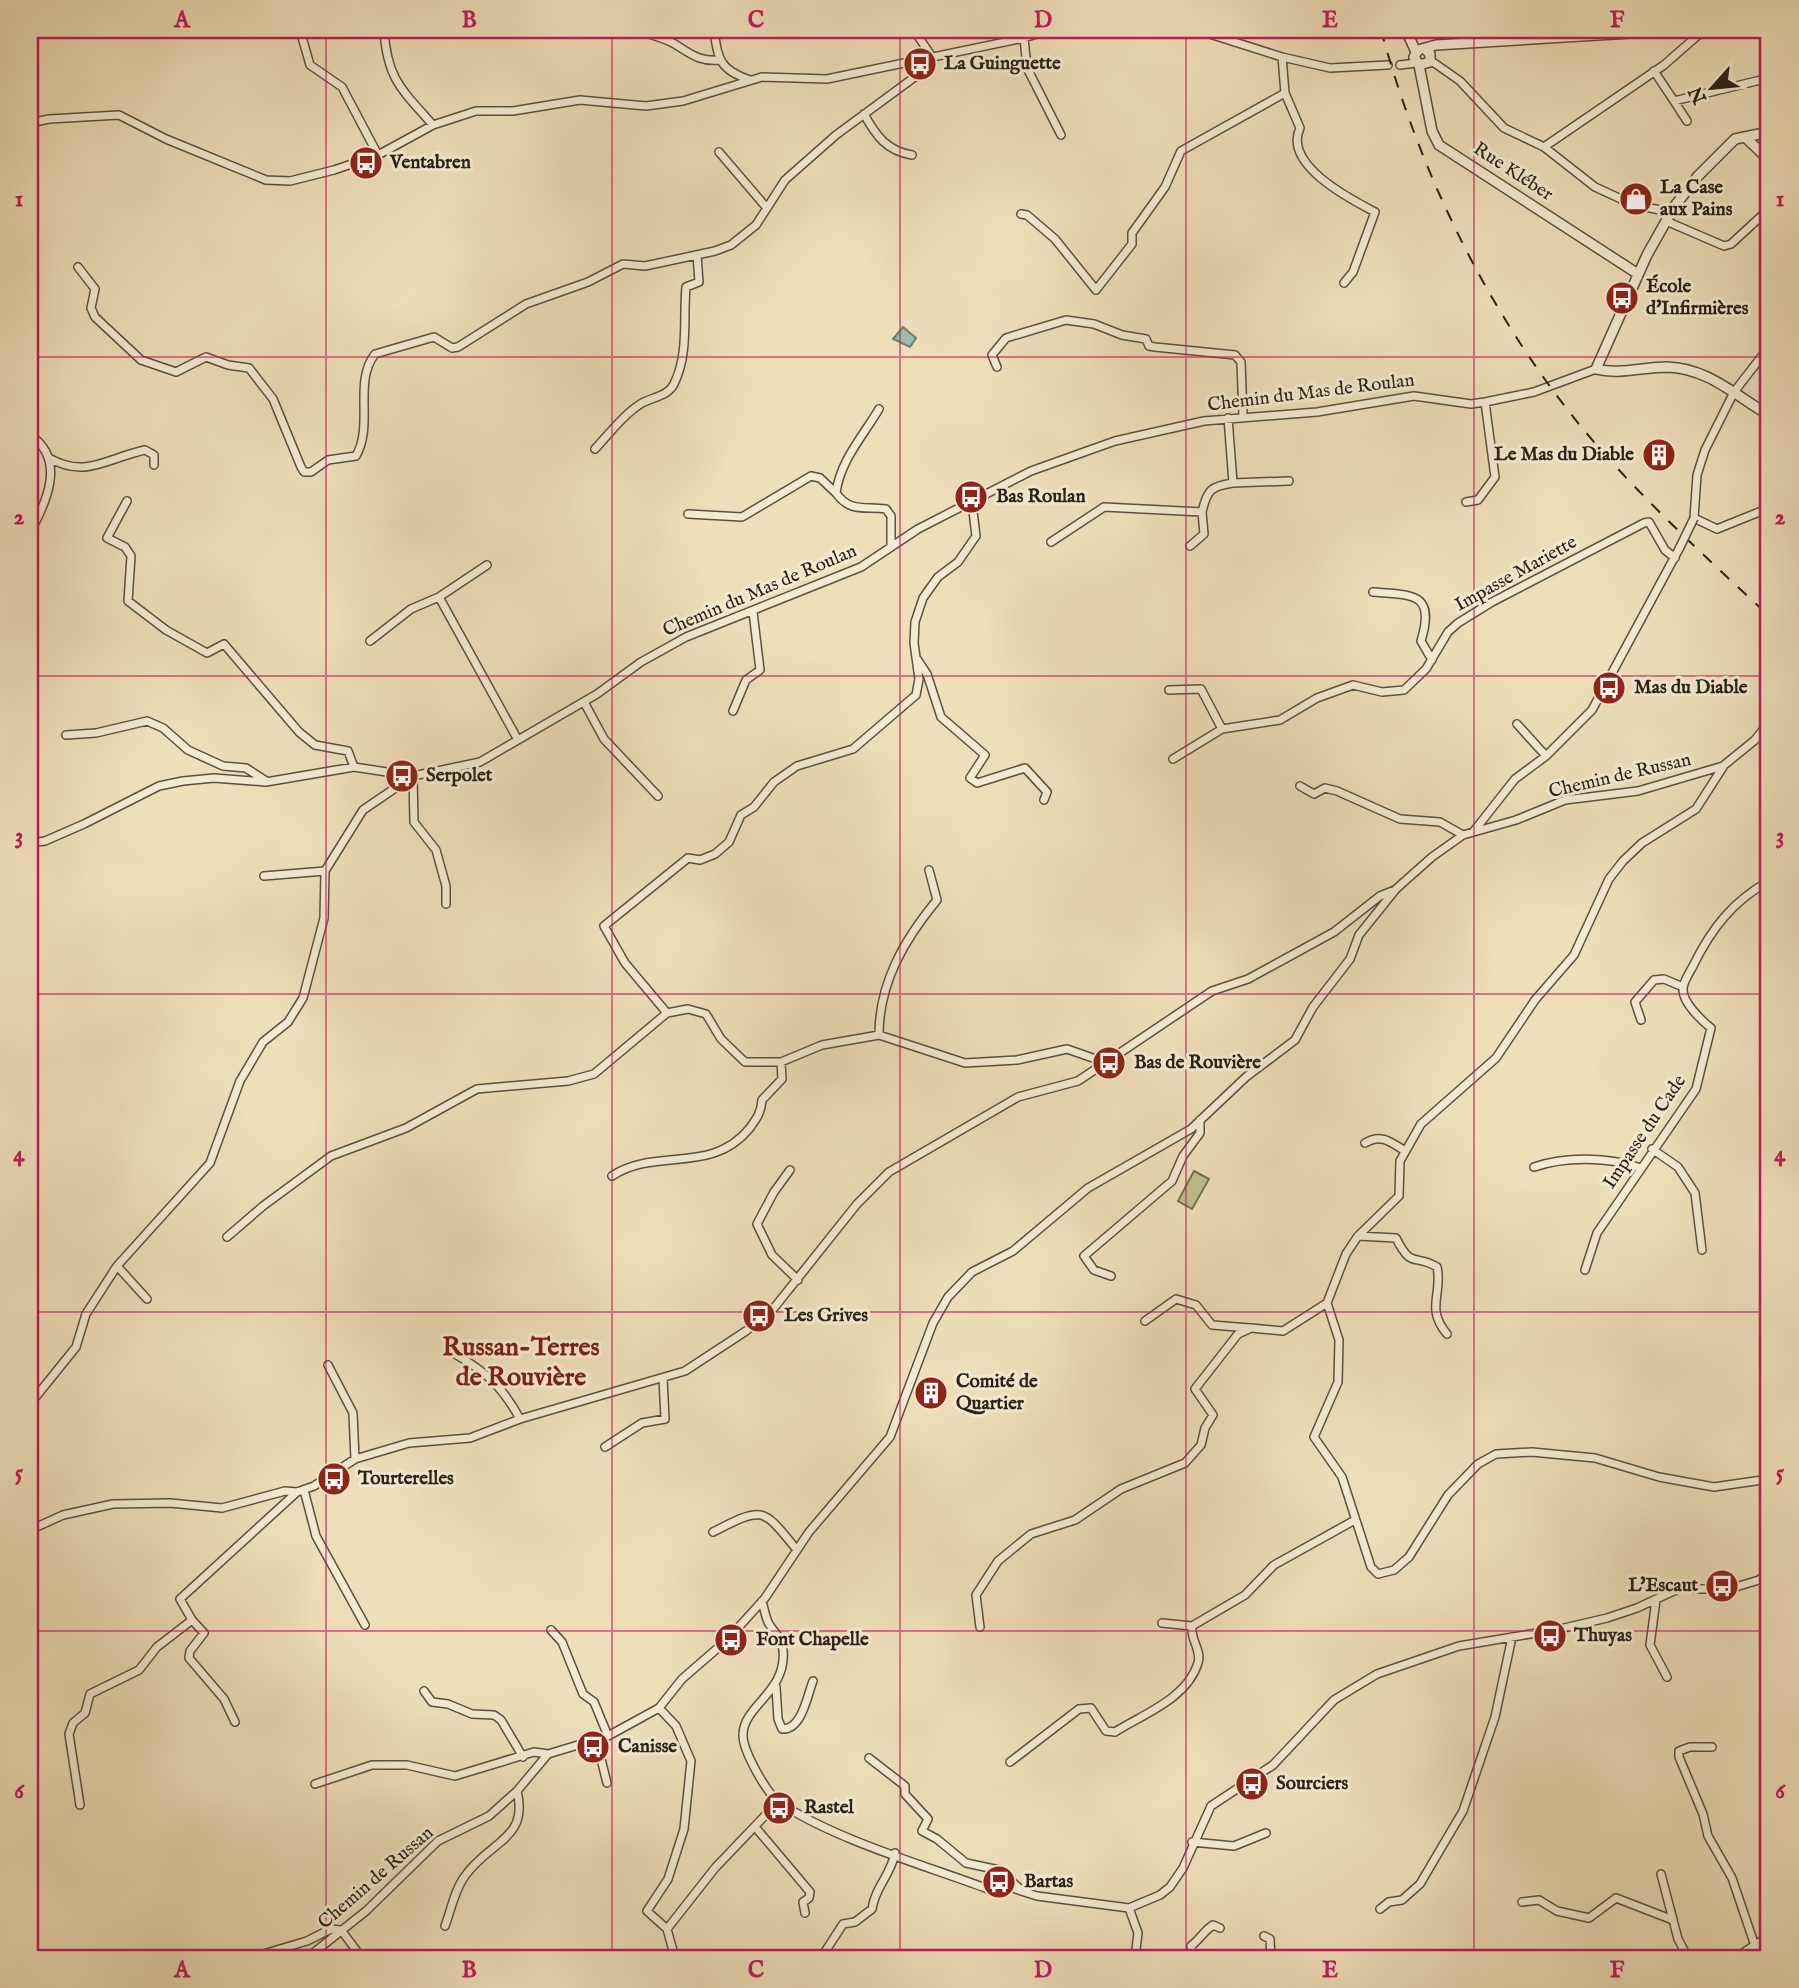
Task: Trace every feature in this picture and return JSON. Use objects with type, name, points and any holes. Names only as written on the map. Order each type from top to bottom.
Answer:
[{"type":"street","points":[[300,30],[310,65],[342,87],[378,155]]},
{"type":"street","points":[[384,30],[390,71],[398,86],[433,125]]},
{"type":"street","points":[[635,30],[671,42],[693,57],[705,61],[720,60]]},
{"type":"street","points":[[715,30],[720,60],[732,74],[751,80]]},
{"type":"street","points":[[914,30],[932,57]]},
{"type":"street","points":[[30,123],[58,118],[119,115],[186,148],[266,180],[279,182],[311,177],[378,155],[433,125],[476,111],[513,111],[580,100],[646,106],[683,101],[751,80],[781,75],[827,79],[1024,38],[1049,30]]},
{"type":"street","points":[[1197,30],[1282,57],[1345,69],[1388,65]]},
{"type":"street","name":"Rue Kléber","points":[[1406,30],[1417,60],[1432,131],[1439,145],[1638,274]]},
{"type":"street","points":[[1400,65],[1428,55],[1436,45],[1680,30]]},
{"type":"street","points":[[1544,147],[1654,71],[1699,37],[1703,30]]},
{"type":"street","points":[[1024,38],[1027,68],[1061,135]]},
{"type":"street","points":[[1417,60],[1426,65],[1428,55]]},
{"type":"street","points":[[1428,55],[1460,81],[1504,128],[1544,147],[1611,196],[1669,216],[1724,246],[1731,244],[1769,209]]},
{"type":"street","points":[[79,267],[95,289],[91,308],[95,317],[141,360],[176,372],[206,356],[228,365],[249,368],[273,399],[301,467],[304,472],[311,472],[328,460],[356,456],[363,445],[365,376],[375,354],[434,337],[452,348],[458,347],[526,304],[588,282],[624,264],[645,266],[715,251],[744,236],[756,225],[785,180],[864,114],[927,68],[932,57]]},
{"type":"street","points":[[1282,57],[1285,93],[1300,128],[1294,140],[1297,152],[1316,173],[1350,199],[1375,212],[1353,272],[1344,283]]},
{"type":"street","points":[[1654,71],[1687,121]]},
{"type":"street","points":[[1674,101],[1769,78]]},
{"type":"street","points":[[1021,214],[1027,215],[1055,239],[1096,290],[1132,244],[1132,233],[1165,187],[1181,151],[1285,93]]},
{"type":"street","points":[[864,114],[883,144],[900,153],[912,155]]},
{"type":"street","points":[[1769,132],[1735,139],[1724,148],[1669,216],[1638,274],[1596,369],[1608,372],[1668,367],[1698,373],[1769,415]]},
{"type":"street","points":[[1745,137],[1769,160]]},
{"type":"street","points":[[719,152],[766,208]]},
{"type":"street","points":[[595,449],[629,413],[642,403],[666,393],[674,385],[688,333],[686,287],[699,282],[697,255]]},
{"type":"street","points":[[997,367],[992,355],[1006,338],[1066,320],[1094,324],[1122,335],[1146,339],[1149,346],[1235,355],[1241,362],[1243,416]]},
{"type":"street","points":[[1474,831],[1516,779],[1546,756],[1592,710],[1695,518],[1697,475],[1705,450],[1734,392],[1767,358],[1769,347]]},
{"type":"street","name":"Chemin du Mas de Roulan","points":[[30,843],[68,831],[159,786],[214,778],[267,782],[354,767],[413,776],[480,762],[584,702],[641,662],[686,637],[753,612],[832,576],[861,567],[891,545],[1031,471],[1115,440],[1228,418],[1317,412],[1414,396],[1471,404],[1485,402],[1534,392],[1596,369]]},
{"type":"street","points":[[1466,502],[1478,500],[1492,485],[1496,471],[1485,402]]},
{"type":"street","points":[[836,494],[842,468],[879,409]]},
{"type":"street","points":[[1228,418],[1233,484]]},
{"type":"street","points":[[30,435],[38,440],[49,458],[51,476],[48,498],[30,533]]},
{"type":"street","points":[[49,458],[64,466],[79,469],[94,467],[105,460],[145,450],[154,455],[154,465]]},
{"type":"street","points":[[688,514],[742,517],[811,476],[820,478],[842,502],[856,510],[886,509],[891,516],[891,545]]},
{"type":"street","points":[[1190,546],[1204,534],[1202,512],[1207,492],[1214,485],[1289,481]]},
{"type":"street","points":[[127,501],[107,538],[125,547],[131,556],[128,601],[166,630],[206,653],[224,644],[286,720],[314,745],[348,751],[354,767]]},
{"type":"street","points":[[667,1013],[625,963],[604,926],[688,858],[700,860],[715,854],[729,842],[741,816],[754,807],[774,782],[796,766],[844,753],[867,740],[915,695],[919,679],[915,622],[923,598],[938,577],[958,562],[976,537],[972,503]]},
{"type":"street","points":[[1051,542],[1104,507],[1202,512]]},
{"type":"street","points":[[1695,518],[1717,529],[1769,508]]},
{"type":"street","name":"Impasse Mariette","points":[[1173,759],[1222,729],[1280,720],[1317,698],[1353,685],[1381,692],[1404,690],[1432,660],[1448,632],[1458,623],[1492,601],[1644,523],[1650,522],[1665,550],[1675,558]]},
{"type":"street","points":[[370,641],[411,609],[439,597],[487,565]]},
{"type":"street","points":[[1373,592],[1415,595],[1421,600],[1426,624],[1421,641],[1432,660]]},
{"type":"street","points":[[439,597],[518,740]]},
{"type":"street","points":[[733,711],[746,680],[760,670],[753,612]]},
{"type":"street","points":[[917,659],[928,674],[941,717],[985,755],[970,778],[977,783],[1026,768],[1047,792],[1044,800]]},
{"type":"street","points":[[1169,690],[1200,689],[1222,729]]},
{"type":"street","points":[[584,702],[604,739],[658,796]]},
{"type":"street","points":[[66,735],[96,733],[148,721],[163,727],[188,750],[223,766],[246,768],[267,782]]},
{"type":"street","name":"Chemin de Russan","points":[[1395,889],[1463,835],[1516,820],[1565,800],[1638,791],[1723,766],[1755,740],[1769,722]]},
{"type":"street","points":[[1517,724],[1546,756]]},
{"type":"street","points":[[1145,1321],[1176,1299],[1196,1306],[1212,1325],[1220,1328],[1239,1325],[1283,1331],[1327,1303],[1346,1254],[1358,1236],[1399,1196],[1400,1161],[1421,1124],[1496,1058],[1535,1000],[1574,956],[1609,878],[1642,843],[1696,809],[1723,766]]},
{"type":"street","points":[[30,1404],[76,1348],[86,1314],[117,1266],[210,1163],[240,1081],[263,1042],[288,1022],[303,998],[324,918],[325,871],[363,810],[413,776]]},
{"type":"street","points":[[413,776],[414,822],[436,850],[446,886],[446,904]]},
{"type":"street","points":[[1300,786],[1314,794],[1325,788],[1337,791],[1400,819],[1440,822],[1463,835]]},
{"type":"street","points":[[879,1035],[879,1007],[886,981],[916,925],[937,900],[929,870]]},
{"type":"street","points":[[264,876],[325,871]]},
{"type":"street","points":[[1641,1020],[1635,1002],[1654,980],[1664,979],[1683,987],[1706,940],[1722,918],[1739,901],[1769,881]]},
{"type":"street","points":[[235,1722],[224,1699],[189,1658],[190,1651],[204,1633],[192,1620],[180,1599],[301,1491],[355,1459],[409,1443],[470,1438],[520,1419],[685,1371],[746,1331],[774,1308],[857,1204],[889,1172],[1018,1097],[1078,1081],[1202,997],[1248,979],[1334,932],[1380,897],[1395,889]]},
{"type":"street","points":[[315,1784],[373,1765],[407,1765],[455,1776],[534,1752],[548,1754],[608,1736],[659,1708],[682,1679],[727,1640],[762,1601],[797,1550],[890,1437],[933,1322],[948,1297],[972,1272],[1013,1251],[1088,1188],[1191,1129],[1246,1077],[1295,1040],[1312,1007],[1350,959],[1359,935],[1395,889]]},
{"type":"street","name":"Impasse du Cade","points":[[1586,1270],[1597,1233],[1652,1149],[1696,1089],[1711,1028],[1686,999],[1683,987]]},
{"type":"street","points":[[227,1237],[331,1156],[406,1128],[477,1089],[568,1081],[594,1074],[667,1013],[699,1009],[706,1013],[734,1053],[745,1062],[781,1062],[822,1045],[879,1035],[965,1063],[1017,1060],[1067,1049],[1107,1063]]},
{"type":"street","points":[[612,1176],[627,1166],[640,1162],[695,1159],[738,1142],[761,1114],[762,1100],[782,1079],[781,1062]]},
{"type":"street","points":[[1111,1276],[1094,1269],[1084,1256],[1172,1181],[1183,1156],[1200,1133],[1200,1120]]},
{"type":"street","points":[[1365,1143],[1375,1137],[1382,1138],[1405,1151]]},
{"type":"street","points":[[1652,1149],[1678,1167],[1695,1193],[1702,1250]]},
{"type":"street","points":[[1534,1167],[1563,1160],[1627,1164],[1641,1168]]},
{"type":"street","points":[[790,1170],[757,1224],[772,1255],[798,1280]]},
{"type":"street","points":[[1358,1236],[1396,1238],[1405,1254],[1415,1262],[1430,1263],[1437,1267],[1437,1291],[1433,1303],[1441,1327],[1447,1334]]},
{"type":"street","points":[[117,1266],[147,1299]]},
{"type":"street","points":[[1327,1303],[1339,1340],[1338,1382],[1314,1437],[1342,1477],[1371,1567],[1378,1574],[1394,1570],[1409,1557],[1424,1537],[1432,1517],[1448,1496],[1478,1464],[1496,1454],[1532,1452],[1595,1458],[1659,1477],[1714,1487],[1769,1479]]},
{"type":"street","points":[[980,1627],[976,1595],[998,1561],[1031,1534],[1075,1520],[1121,1489],[1185,1464],[1200,1445],[1205,1428],[1213,1415],[1195,1389],[1203,1375],[1238,1334],[1251,1328]]},
{"type":"street","points":[[455,1354],[483,1370],[494,1381],[520,1419]]},
{"type":"street","points":[[328,1365],[353,1413],[355,1459]]},
{"type":"street","points":[[605,1447],[642,1423],[665,1419],[663,1378]]},
{"type":"street","points":[[30,1530],[63,1515],[113,1504],[170,1503],[222,1508],[285,1491],[301,1491]]},
{"type":"street","points":[[301,1491],[316,1536],[365,1625]]},
{"type":"street","points":[[713,1532],[758,1513],[769,1516],[797,1550]]},
{"type":"street","points":[[1162,1623],[1192,1626],[1245,1595],[1274,1565],[1355,1520]]},
{"type":"street","points":[[776,1687],[753,1710],[742,1733],[748,1758],[778,1802],[858,1841],[988,1889],[1006,1886],[1022,1891],[1129,1908],[1160,1895],[1170,1887],[1184,1868],[1192,1842],[1211,1806],[1273,1765],[1334,1700],[1349,1688],[1377,1674],[1459,1646],[1607,1618],[1678,1589],[1729,1590],[1767,1577]]},
{"type":"street","points":[[1656,1600],[1650,1646],[1667,1677]]},
{"type":"street","points":[[762,1601],[769,1624],[780,1638],[783,1652],[776,1687],[778,1720],[782,1729],[794,1727],[813,1681]]},
{"type":"street","points":[[79,1805],[77,1773],[70,1748],[73,1723],[85,1713],[93,1691],[139,1670],[156,1647],[192,1620]]},
{"type":"street","points":[[1010,1762],[1079,1709],[1091,1708],[1105,1731],[1115,1732],[1167,1702],[1179,1692],[1198,1664],[1199,1653],[1191,1634],[1192,1626]]},
{"type":"street","points":[[551,1630],[562,1642],[583,1694],[594,1702],[608,1736]]},
{"type":"street","points":[[1380,1909],[1389,1902],[1402,1900],[1420,1884],[1463,1811],[1495,1717],[1512,1637]]},
{"type":"street","points":[[424,1691],[432,1702],[448,1704],[472,1714],[494,1716],[501,1720],[523,1757]]},
{"type":"street","points":[[659,1708],[676,1726],[691,1761],[684,1829],[668,1879],[647,1911],[667,1929],[675,1958]]},
{"type":"street","points":[[584,1742],[589,1755],[601,1759],[607,1783]]},
{"type":"street","points":[[1712,1747],[1690,1747],[1679,1752],[1679,1756],[1703,1814],[1708,1836],[1732,1878],[1755,1946]]},
{"type":"street","name":"Chemin de Russan","points":[[307,1958],[366,1911],[438,1841],[489,1816],[517,1791],[548,1754]]},
{"type":"street","points":[[869,1758],[905,1786],[905,1794],[928,1819],[922,1831],[937,1839],[966,1863],[999,1870],[1022,1891]]},
{"type":"street","points":[[445,1926],[463,1878],[495,1845],[515,1831],[522,1811],[517,1791]]},
{"type":"street","points":[[667,1929],[715,1868],[778,1802]]},
{"type":"street","points":[[756,1828],[810,1892],[809,1898],[803,1902],[805,1913]]},
{"type":"street","points":[[1192,1842],[1234,1846],[1266,1833]]},
{"type":"street","points":[[821,1958],[843,1924],[855,1922],[872,1909],[874,1894],[892,1870],[895,1853]]},
{"type":"street","points":[[1661,1874],[1678,1939],[1688,1958]]},
{"type":"street","points":[[1522,1902],[1539,1900],[1556,1911],[1589,1918],[1616,1898],[1673,1920]]},
{"type":"street","points":[[1129,1908],[1139,1933],[1135,1958]]},
{"type":"street","points":[[1193,1958],[1191,1945],[1201,1939],[1206,1930],[1213,1926],[1220,1928]]},
{"type":"street","points":[[250,1958],[311,1939],[331,1929],[341,1930],[362,1958]]},
{"type":"street","points":[[319,1935],[321,1946]]},
{"type":"street","points":[[1264,1936],[1270,1940],[1270,1958]]},
{"type":"street","points":[[1737,1958],[1769,1937]]},
{"type":"street","points":[[311,1939],[321,1946]]},
{"type":"green space","points":[[1194,1171],[1209,1179],[1192,1209],[1178,1201]]},
{"type":"shaded area","points":[[903,327],[916,338],[910,347],[893,339]]},
{"type":"railway","points":[[1381,30],[1398,86],[1441,198],[1467,252],[1528,355],[1562,403],[1620,471],[1769,616]]},
{"type":"place","name":"La Guinguette","points":[[920,64]]},
{"type":"place","name":"Ventabren","points":[[366,163]]},
{"type":"place","name":"La Case aux Pains","points":[[1636,199]]},
{"type":"place","name":"École d'Infirmières","points":[[1622,298]]},
{"type":"place","name":"Le Mas du Diable","points":[[1659,455]]},
{"type":"place","name":"Bas Roulan","points":[[971,497]]},
{"type":"place","name":"Mas du Diable","points":[[1609,688]]},
{"type":"place","name":"Serpolet","points":[[402,776]]},
{"type":"place","name":"Bas de Rouvière","points":[[1109,1063]]},
{"type":"place","name":"Les Grives","points":[[759,1316]]},
{"type":"place","name":"Comité de Quartier","points":[[931,1393]]},
{"type":"place","name":"Tourterelles","points":[[334,1479]]},
{"type":"place","name":"L'Escaut","points":[[1722,1586]]},
{"type":"place","name":"Thuyas","points":[[1550,1636]]},
{"type":"place","name":"Font Chapelle","points":[[731,1640]]},
{"type":"place","name":"Canisse","points":[[593,1747]]},
{"type":"place","name":"Sourciers","points":[[1252,1784]]},
{"type":"place","name":"Rastel","points":[[779,1808]]},
{"type":"place","name":"Bartas","points":[[999,1882]]},
{"type":"district","name":"Russan-Terres de Rouvière","points":[[521,1362]]}]
